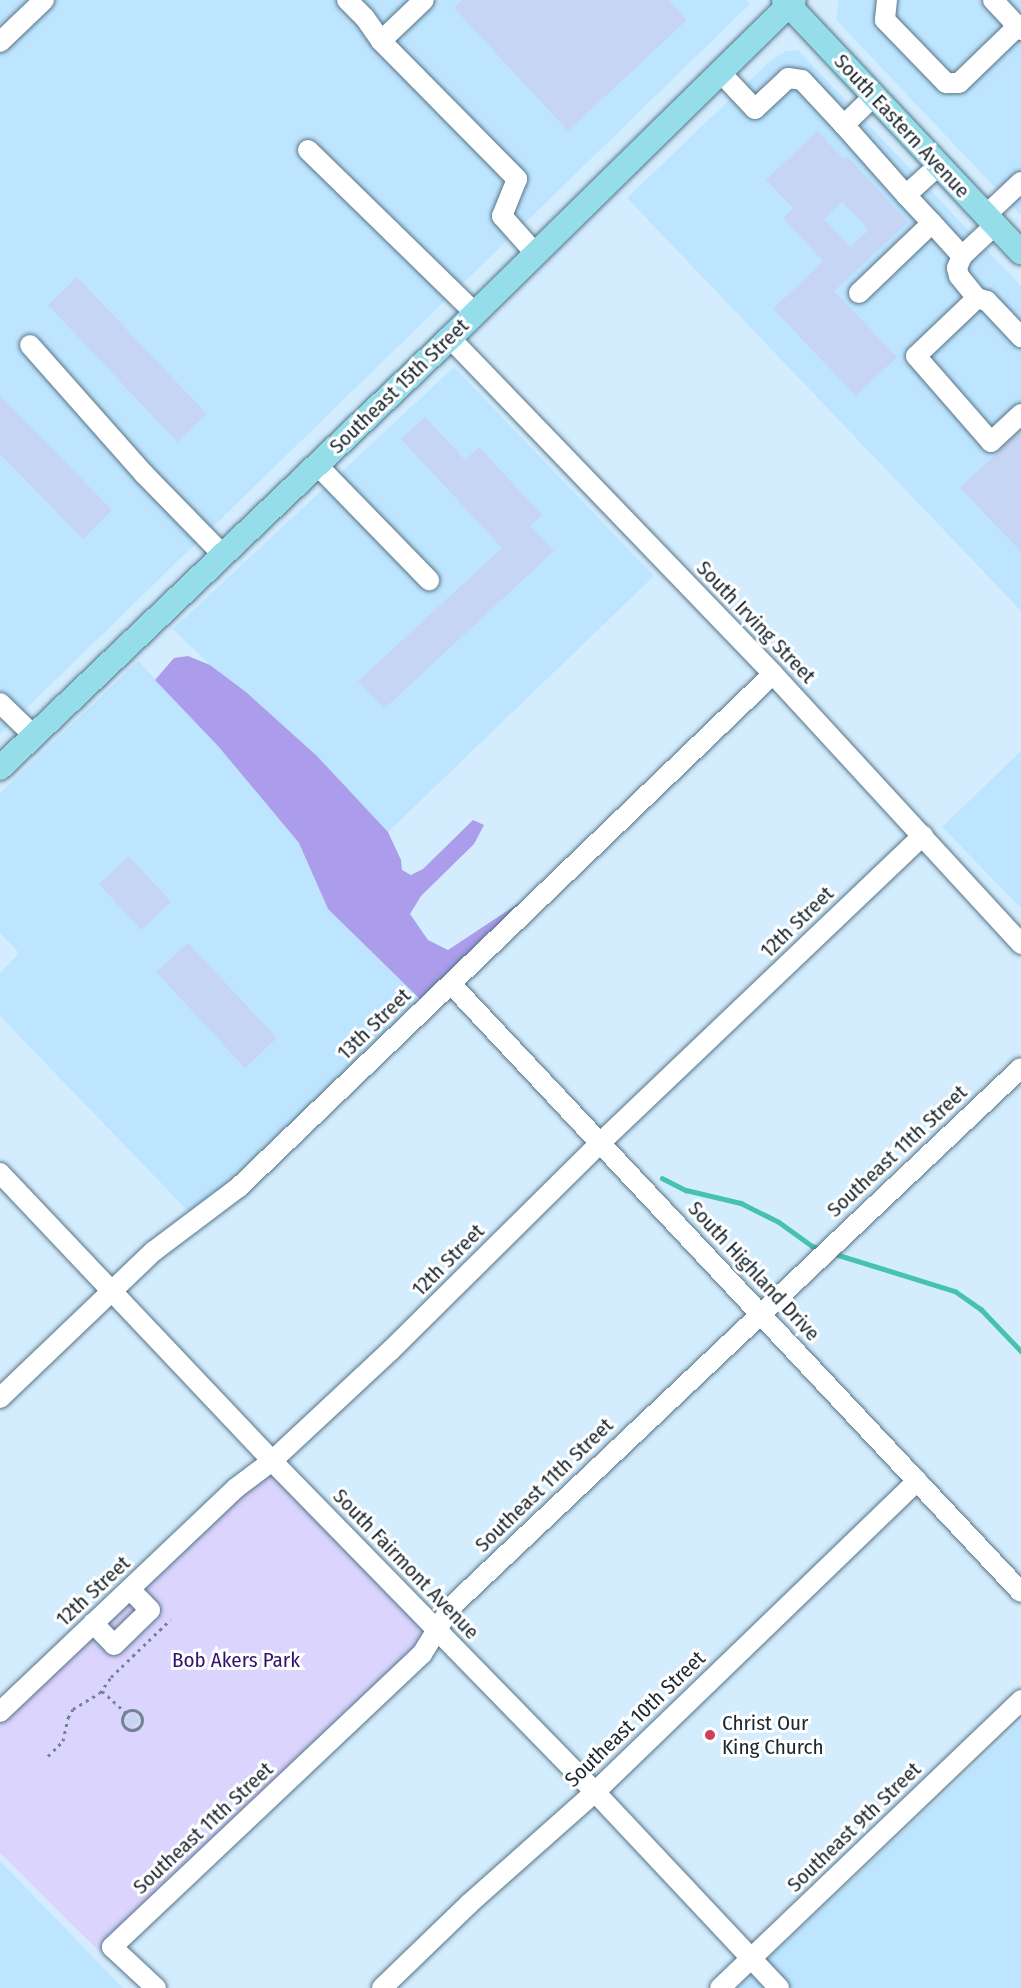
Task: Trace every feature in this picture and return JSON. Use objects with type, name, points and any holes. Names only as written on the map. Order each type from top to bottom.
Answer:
[{"type":"main road","name":"Southeast 15th Street","points":[[0,768],[450,338],[789,2]]},
{"type":"main road","name":"South Eastern Avenue","points":[[789,2],[1021,252]]},
{"type":"street","points":[[0,42],[44,0]]},
{"type":"street","points":[[347,0],[365,18],[381,41],[517,179],[502,216],[535,253]]},
{"type":"street","points":[[381,41],[424,0]]},
{"type":"street","points":[[887,0],[885,20],[946,83],[959,83],[1019,28],[993,0]]},
{"type":"street","points":[[720,72],[755,109],[789,78],[802,80],[962,256]]},
{"type":"street","points":[[844,125],[874,96]]},
{"type":"street","points":[[308,150],[475,313]]},
{"type":"street","points":[[906,195],[938,165]]},
{"type":"street","points":[[1021,182],[962,256],[957,268],[959,276],[977,298],[987,301],[1021,337]]},
{"type":"street","points":[[859,293],[932,223]]},
{"type":"street","points":[[977,298],[916,356],[991,442],[1021,414]]},
{"type":"street","name":"South Irving Street","points":[[450,338],[773,674],[1021,944]]},
{"type":"street","points":[[30,345],[144,474],[223,555]]},
{"type":"street","points":[[317,465],[429,580]]},
{"type":"street","name":"13th Street","points":[[0,1398],[154,1251],[238,1188],[773,674]]},
{"type":"street","points":[[0,703],[34,736]]},
{"type":"street","name":"12th Street","points":[[0,1712],[236,1488],[272,1461],[391,1350],[600,1143],[923,835]]},
{"type":"street","name":"South Highland Drive","points":[[451,984],[1021,1592]]},
{"type":"street","name":"Southeast 11th Street","points":[[156,1988],[112,1947],[423,1654],[451,1607],[1021,1068]]},
{"type":"street","name":"South Fairmont Avenue","points":[[0,1173],[272,1461],[595,1792],[779,1988]]},
{"type":"street","name":"Southeast 10th Street","points":[[382,1988],[470,1903],[595,1792],[917,1481]]},
{"type":"street","points":[[93,1623],[114,1645],[150,1610],[130,1589]]},
{"type":"street","name":"Southeast 9th Street","points":[[720,1988],[1021,1700]]},
{"type":"path","points":[[48,1756],[63,1742],[68,1718],[73,1709],[102,1691],[111,1677],[171,1619]]},
{"type":"path","points":[[102,1691],[125,1713]]},
{"type":"path","points":[[133,1710],[139,1712],[142,1721],[140,1727],[130,1730],[124,1727],[122,1720],[125,1713],[133,1710]]},
{"type":"shaded area","points":[[0,0],[746,0],[750,4],[0,734]]},
{"type":"shaded area","points":[[839,0],[1021,0],[1021,215],[841,25],[836,19]]},
{"type":"shaded area","points":[[798,50],[1021,286],[1021,611],[627,198],[771,60],[786,51]]},
{"type":"shaded area","points":[[454,367],[654,576],[388,832],[317,756],[246,692],[210,665],[173,629]]},
{"type":"shaded area","points":[[188,656],[210,665],[246,692],[317,756],[388,832],[401,860],[402,870],[411,875],[423,869],[473,820],[484,825],[474,844],[421,896],[410,914],[428,940],[448,950],[519,903],[513,917],[423,1002],[328,909],[299,843],[218,746],[155,680],[174,658]]},
{"type":"shaded area","points":[[138,661],[218,746],[299,843],[328,909],[423,1002],[218,1191],[189,1212],[0,1016],[0,973],[19,953],[0,933],[0,793]]},
{"type":"shaded area","points":[[1021,751],[1021,908],[942,827]]},
{"type":"shaded area","points":[[1021,1722],[1021,1988],[737,1988],[748,1977]]},
{"type":"shaded area","points":[[0,1861],[123,1988],[0,1988]]},
{"type":"green space","name":"Bob Akers Park","points":[[269,1475],[275,1476],[425,1633],[417,1654],[100,1952],[0,1853],[0,1719],[252,1483]]},
{"type":"building","points":[[462,0],[669,0],[687,20],[568,131],[454,8]]},
{"type":"building","points":[[817,131],[844,159],[847,156],[908,222],[834,291],[897,357],[856,396],[773,309],[823,261],[783,218],[793,208],[766,180]],"holes":[[[842,202],[869,230],[850,247],[824,219]]]},
{"type":"building","points":[[77,277],[207,414],[177,442],[48,305]]},
{"type":"building","points":[[0,395],[112,510],[83,539],[0,454]]},
{"type":"building","points":[[425,417],[465,460],[479,447],[542,515],[530,526],[554,551],[384,709],[358,681],[502,548],[401,439]]},
{"type":"building","points":[[1021,430],[1021,552],[960,488]]},
{"type":"building","points":[[129,856],[171,902],[141,930],[99,884]]},
{"type":"building","points":[[188,943],[277,1038],[245,1068],[156,972]]},
{"type":"building","points":[[133,1712],[141,1720],[132,1729],[123,1721]]},
{"type":"waterway","points":[[662,1178],[686,1190],[741,1203],[779,1222],[812,1246],[822,1249]]},
{"type":"waterway","points":[[832,1253],[955,1291],[981,1309],[1021,1351]]},
{"type":"place","name":"Christ Our King Church","points":[[710,1735]]}]
